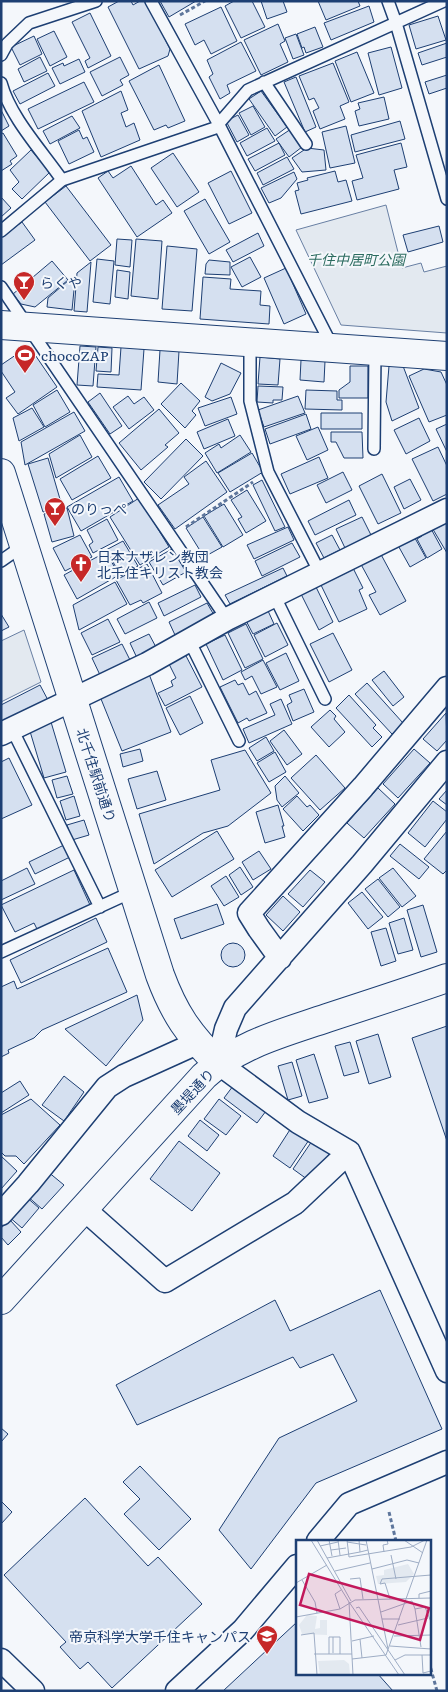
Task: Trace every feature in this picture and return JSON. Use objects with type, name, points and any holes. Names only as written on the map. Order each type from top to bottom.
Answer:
[{"type":"street","points":[[14,326],[447,356]]},
{"type":"street","name":"北千住駅前通り","points":[[1,473],[169,1000],[197,1043],[218,1063]]},
{"type":"street","points":[[6,732],[147,664],[227,619],[447,510]]},
{"type":"street","points":[[280,958],[249,914],[363,787],[447,688]]},
{"type":"street","points":[[447,762],[235,1008],[226,1029],[218,1063],[298,1122],[349,1152],[447,1371]]},
{"type":"street","name":"墨堤通り","points":[[1,1300],[204,1076],[218,1063],[234,1053],[276,1035],[447,978]]},
{"type":"street","points":[[1,1214],[28,1184],[107,1087],[124,1076],[197,1043]]},
{"type":"street","points":[[84,1209],[165,1281],[295,1203],[349,1152]]},
{"type":"street","points":[[319,1540],[349,1504],[447,1462]]},
{"type":"street","points":[[177,1691],[243,1630],[296,1567]]},
{"type":"street","points":[[1,1660],[33,1691]]},
{"type":"lane","points":[[1,55],[7,44],[29,23],[96,1]]},
{"type":"lane","points":[[152,1],[218,123],[333,348]]},
{"type":"lane","points":[[388,1],[447,199]]},
{"type":"lane","points":[[1,231],[62,180],[215,128],[248,90],[444,1]]},
{"type":"lane","points":[[264,82],[306,144]]},
{"type":"lane","points":[[1,83],[4,97],[15,115],[62,180]]},
{"type":"lane","points":[[1,287],[14,326],[171,537],[227,619]]},
{"type":"lane","points":[[250,343],[250,401],[268,472],[320,573]]},
{"type":"lane","points":[[374,450],[375,351]]},
{"type":"lane","points":[[1,561],[24,545]]},
{"type":"lane","points":[[274,595],[325,699]]},
{"type":"lane","points":[[189,640],[239,741]]},
{"type":"lane","points":[[6,732],[100,907]]},
{"type":"lane","points":[[1,952],[134,891]]},
{"type":"path","points":[[164,24],[205,1]]},
{"type":"path","points":[[171,537],[268,472]]},
{"type":"path","points":[[383,1490],[396,1540]]},
{"type":"path","points":[[430,1666],[437,1691]]},
{"type":"green space","name":"千住中居町公園","points":[[386,205],[402,268],[421,263],[424,272],[447,266],[447,333],[341,325],[296,230]]},
{"type":"green space","points":[[24,630],[41,682],[1,702],[1,641]]},
{"type":"building","points":[[119,1],[131,1],[133,5],[140,1],[146,1],[170,49],[168,56],[139,69],[108,7]]},
{"type":"building","points":[[160,1],[196,1],[169,17]]},
{"type":"building","points":[[234,1],[252,1],[265,27],[241,38],[225,6]]},
{"type":"building","points":[[261,1],[283,1],[287,12],[267,19]]},
{"type":"building","points":[[318,1],[358,1],[360,6],[326,20]]},
{"type":"building","points":[[369,6],[374,22],[331,40],[324,23]]},
{"type":"building","points":[[221,7],[237,41],[211,54],[204,40],[195,45],[185,24]]},
{"type":"building","points":[[90,13],[111,56],[88,68],[85,61],[90,58],[72,22]]},
{"type":"building","points":[[438,16],[446,40],[416,49],[409,25]]},
{"type":"building","points":[[278,24],[285,41],[280,44],[288,62],[261,75],[244,40]]},
{"type":"building","points":[[315,27],[323,47],[306,53],[297,34]]},
{"type":"building","points":[[54,31],[67,57],[50,66],[37,39]]},
{"type":"building","points":[[296,34],[304,55],[293,59],[285,38]]},
{"type":"building","points":[[34,36],[42,54],[20,65],[11,47]]},
{"type":"building","points":[[241,42],[256,71],[227,85],[230,93],[220,99],[209,77],[213,74],[207,60]]},
{"type":"building","points":[[447,43],[447,57],[422,65],[418,53]]},
{"type":"building","points":[[391,47],[402,88],[379,95],[368,53]]},
{"type":"building","points":[[357,52],[374,93],[351,102],[335,61]]},
{"type":"building","points":[[40,57],[47,71],[24,82],[18,69]]},
{"type":"building","points":[[120,57],[129,75],[120,80],[123,85],[102,96],[90,72]]},
{"type":"building","points":[[79,59],[85,72],[60,84],[52,68],[63,63],[64,66]]},
{"type":"building","points":[[333,63],[349,102],[340,106],[345,119],[320,129],[313,111],[319,108],[314,98],[309,100],[299,76]]},
{"type":"building","points":[[159,65],[185,121],[168,128],[166,125],[154,130],[129,81]]},
{"type":"building","points":[[48,73],[55,86],[20,104],[13,91]]},
{"type":"building","points":[[447,75],[447,88],[429,94],[425,82]]},
{"type":"building","points":[[296,77],[316,127],[305,132],[284,82]]},
{"type":"building","points":[[84,82],[94,102],[38,129],[28,109]]},
{"type":"building","points":[[121,91],[128,110],[121,113],[126,127],[134,123],[140,140],[101,157],[82,111]]},
{"type":"building","points":[[261,91],[287,127],[275,136],[249,99]]},
{"type":"building","points":[[384,97],[389,119],[359,126],[355,111],[360,109],[358,103]]},
{"type":"building","points":[[253,106],[265,127],[251,135],[239,113]]},
{"type":"building","points":[[1,110],[9,126],[1,131]]},
{"type":"building","points":[[238,115],[249,135],[237,142],[226,121]]},
{"type":"building","points":[[72,116],[80,128],[50,144],[43,131]]},
{"type":"building","points":[[400,121],[405,139],[355,152],[351,135]]},
{"type":"building","points":[[346,126],[355,163],[330,168],[322,132]]},
{"type":"building","points":[[267,128],[275,141],[247,156],[240,143]]},
{"type":"building","points":[[291,129],[302,147],[289,157],[276,139]]},
{"type":"building","points":[[79,130],[83,139],[87,137],[94,152],[69,164],[58,141]]},
{"type":"building","points":[[3,133],[17,156],[10,161],[12,164],[1,171],[1,134]]},
{"type":"building","points":[[279,143],[285,155],[255,171],[248,159]]},
{"type":"building","points":[[401,143],[407,167],[394,170],[399,189],[357,200],[352,181],[363,178],[356,155]]},
{"type":"building","points":[[307,148],[324,150],[326,170],[302,172],[292,158]]},
{"type":"building","points":[[31,150],[50,172],[22,199],[12,189],[19,182],[10,170]]},
{"type":"building","points":[[173,153],[199,192],[177,207],[151,168]]},
{"type":"building","points":[[287,157],[294,169],[263,185],[257,173]]},
{"type":"building","points":[[131,166],[156,205],[163,200],[172,213],[137,237],[98,178],[108,171],[113,178]]},
{"type":"building","points":[[231,171],[252,213],[229,224],[208,183]]},
{"type":"building","points":[[335,171],[338,182],[346,180],[352,201],[301,214],[295,191],[299,190],[297,183],[308,180],[307,178]]},
{"type":"building","points":[[294,172],[297,179],[281,198],[269,203],[261,188]]},
{"type":"building","points":[[66,186],[111,245],[90,261],[45,202]]},
{"type":"building","points":[[1,197],[11,208],[1,217]]},
{"type":"building","points":[[205,199],[230,242],[209,254],[184,211]]},
{"type":"building","points":[[22,222],[35,240],[1,265],[1,237]]},
{"type":"building","points":[[439,226],[443,242],[408,252],[403,235]]},
{"type":"building","points":[[258,233],[264,246],[233,262],[226,250]]},
{"type":"building","points":[[117,239],[132,240],[130,267],[115,265]]},
{"type":"building","points":[[136,239],[162,241],[158,299],[131,296]]},
{"type":"building","points":[[167,246],[197,249],[192,311],[162,309]]},
{"type":"building","points":[[250,257],[261,277],[242,287],[231,267]]},
{"type":"building","points":[[97,259],[114,261],[110,304],[93,302]]},
{"type":"building","points":[[209,260],[230,262],[230,275],[205,274],[206,264]]},
{"type":"building","points":[[52,261],[68,280],[35,307],[21,304],[13,294]]},
{"type":"building","points":[[91,262],[87,312],[74,311],[77,273]]},
{"type":"building","points":[[286,268],[306,314],[284,324],[264,278]]},
{"type":"building","points":[[117,270],[130,272],[128,299],[115,297]]},
{"type":"building","points":[[203,277],[231,279],[230,289],[261,291],[260,305],[270,306],[269,324],[200,319]]},
{"type":"building","points":[[69,280],[75,280],[72,310],[47,307],[48,298]]},
{"type":"building","points":[[29,346],[57,387],[18,414],[6,398],[15,392],[1,371],[1,365]]},
{"type":"building","points":[[80,346],[96,347],[93,386],[77,385]]},
{"type":"building","points":[[98,347],[112,348],[111,372],[96,371]]},
{"type":"building","points":[[121,347],[144,349],[141,390],[97,387],[98,374],[119,375]]},
{"type":"building","points":[[160,350],[179,351],[177,384],[158,382]]},
{"type":"building","points":[[260,357],[280,359],[278,385],[258,384]]},
{"type":"building","points":[[301,360],[325,361],[324,382],[300,380]]},
{"type":"building","points":[[221,363],[241,373],[230,394],[212,401],[205,397]]},
{"type":"building","points":[[350,366],[368,366],[368,398],[339,398],[339,390],[350,382]]},
{"type":"building","points":[[389,366],[403,366],[419,408],[392,421],[386,402]]},
{"type":"building","points":[[424,369],[441,372],[447,385],[447,415],[429,422],[409,376]]},
{"type":"building","points":[[181,383],[200,401],[192,411],[196,415],[185,428],[161,404]]},
{"type":"building","points":[[258,386],[283,387],[282,400],[273,400],[273,403],[257,402]]},
{"type":"building","points":[[57,390],[70,412],[45,427],[33,405]]},
{"type":"building","points":[[306,390],[337,391],[337,400],[342,400],[342,410],[305,409]]},
{"type":"building","points":[[100,393],[122,426],[110,434],[88,402]]},
{"type":"building","points":[[128,396],[134,404],[144,397],[154,410],[129,429],[113,407]]},
{"type":"building","points":[[298,396],[305,413],[264,427],[258,410]]},
{"type":"building","points":[[231,397],[237,414],[205,426],[198,408]]},
{"type":"building","points":[[32,408],[44,427],[19,441],[13,418]]},
{"type":"building","points":[[159,409],[179,433],[165,445],[168,447],[141,470],[119,443]]},
{"type":"building","points":[[74,412],[85,431],[25,465],[21,442]]},
{"type":"building","points":[[321,413],[362,413],[362,429],[321,429]]},
{"type":"building","points":[[306,414],[311,429],[270,444],[265,429]]},
{"type":"building","points":[[419,418],[430,441],[406,454],[394,430]]},
{"type":"building","points":[[228,419],[235,436],[204,449],[197,432]]},
{"type":"building","points":[[447,424],[447,452],[436,429]]},
{"type":"building","points":[[318,427],[328,450],[307,460],[296,436]]},
{"type":"building","points":[[331,432],[362,432],[363,458],[344,458],[336,442],[331,442]]},
{"type":"building","points":[[80,435],[92,457],[56,478],[49,454]]},
{"type":"building","points":[[240,435],[251,452],[217,473],[205,453],[219,444],[221,448]]},
{"type":"building","points":[[186,439],[203,456],[161,499],[144,482]]},
{"type":"building","points":[[438,447],[447,466],[447,494],[433,501],[412,459]]},
{"type":"building","points":[[252,453],[263,472],[230,492],[218,473]]},
{"type":"building","points":[[98,456],[111,478],[72,500],[60,479]]},
{"type":"building","points":[[319,457],[328,478],[290,494],[281,474]]},
{"type":"building","points":[[48,458],[62,506],[43,512],[28,464]]},
{"type":"building","points":[[206,461],[227,492],[175,529],[158,505],[189,484],[184,477]]},
{"type":"building","points":[[343,472],[352,490],[326,503],[317,485]]},
{"type":"building","points":[[382,474],[401,513],[378,524],[359,486]]},
{"type":"building","points":[[119,477],[133,501],[81,531],[67,507]]},
{"type":"building","points":[[410,479],[421,500],[404,509],[394,487]]},
{"type":"building","points":[[262,480],[285,527],[275,531],[253,485]]},
{"type":"building","points":[[247,490],[266,521],[246,533],[238,519],[242,517],[231,500]]},
{"type":"building","points":[[139,498],[169,547],[140,565],[110,517]]},
{"type":"building","points":[[349,500],[356,515],[315,535],[308,521]]},
{"type":"building","points":[[224,504],[243,535],[223,547],[204,516]]},
{"type":"building","points":[[67,508],[74,536],[52,542],[44,514]]},
{"type":"building","points":[[203,517],[222,547],[204,557],[186,528]]},
{"type":"building","points":[[362,517],[371,535],[345,548],[336,529]]},
{"type":"building","points":[[447,517],[447,553],[431,526]]},
{"type":"building","points":[[107,519],[118,540],[93,553],[89,545],[93,542],[87,530]]},
{"type":"building","points":[[429,525],[442,549],[427,558],[417,539],[422,536],[419,530]]},
{"type":"building","points":[[288,527],[294,540],[254,559],[247,545]]},
{"type":"building","points":[[411,531],[426,558],[410,567],[395,540]]},
{"type":"building","points":[[80,535],[92,557],[65,571],[53,548]]},
{"type":"building","points":[[332,535],[340,550],[324,558],[316,543]]},
{"type":"building","points":[[123,541],[138,566],[121,576],[106,550]]},
{"type":"building","points":[[292,543],[300,557],[262,576],[255,561]]},
{"type":"building","points":[[377,547],[406,601],[380,615],[369,595],[376,592],[357,557]]},
{"type":"building","points":[[172,549],[186,572],[163,585],[149,562]]},
{"type":"building","points":[[106,552],[119,575],[77,599],[64,575]]},
{"type":"building","points":[[147,564],[162,593],[143,603],[141,600],[130,605],[116,580]]},
{"type":"building","points":[[283,568],[287,576],[230,604],[225,595]]},
{"type":"building","points":[[353,568],[363,588],[359,590],[367,609],[339,622],[320,583]]},
{"type":"building","points":[[115,582],[127,604],[79,630],[73,605]]},
{"type":"building","points":[[195,585],[201,597],[164,616],[158,603]]},
{"type":"building","points":[[316,587],[333,622],[319,630],[301,594]]},
{"type":"building","points":[[149,602],[157,618],[125,634],[117,619]]},
{"type":"building","points":[[264,602],[274,624],[253,634],[242,613]]},
{"type":"building","points":[[207,603],[214,615],[175,635],[169,622]]},
{"type":"building","points":[[1,614],[9,627],[1,631]]},
{"type":"building","points":[[108,619],[120,642],[92,655],[81,633]]},
{"type":"building","points":[[277,623],[288,645],[265,657],[254,635]]},
{"type":"building","points":[[246,624],[263,659],[245,668],[228,633]]},
{"type":"building","points":[[333,633],[352,670],[329,682],[310,644]]},
{"type":"building","points":[[149,634],[157,649],[137,658],[130,643]]},
{"type":"building","points":[[225,635],[242,670],[223,680],[206,644]]},
{"type":"building","points":[[122,644],[130,660],[100,675],[92,658]]},
{"type":"building","points":[[184,652],[202,687],[165,706],[158,693],[173,686],[171,681],[176,678],[167,660]]},
{"type":"building","points":[[286,653],[299,681],[280,690],[266,663]]},
{"type":"building","points":[[263,660],[277,687],[261,694],[252,676],[245,680],[241,672]]},
{"type":"building","points":[[384,671],[404,697],[393,706],[372,680]]},
{"type":"building","points":[[149,674],[171,732],[122,751],[99,694]]},
{"type":"building","points":[[235,680],[238,685],[243,683],[249,695],[256,691],[267,713],[249,721],[247,718],[238,723],[220,687]]},
{"type":"building","points":[[367,683],[403,723],[392,734],[355,694]]},
{"type":"building","points":[[40,685],[49,702],[1,726],[1,705]]},
{"type":"building","points":[[304,689],[314,712],[293,721],[287,705],[292,702],[289,695]]},
{"type":"building","points":[[349,695],[376,725],[373,728],[382,737],[372,747],[336,708]]},
{"type":"building","points":[[190,696],[203,723],[180,735],[166,708]]},
{"type":"building","points":[[281,699],[292,724],[249,743],[243,729],[275,715],[270,704]]},
{"type":"building","points":[[330,710],[336,716],[334,719],[345,732],[329,747],[311,727]]},
{"type":"building","points":[[446,713],[447,740],[437,751],[423,739]]},
{"type":"building","points":[[51,722],[66,772],[44,778],[29,728]]},
{"type":"building","points":[[284,730],[302,754],[287,765],[270,741]]},
{"type":"building","points":[[266,737],[274,751],[257,761],[249,748]]},
{"type":"building","points":[[140,749],[143,761],[123,767],[120,754]]},
{"type":"building","points":[[414,749],[430,763],[398,798],[383,784]]},
{"type":"building","points":[[245,750],[271,793],[228,826],[203,833],[154,864],[139,814],[220,790],[211,760]]},
{"type":"building","points":[[275,752],[286,772],[269,782],[257,763]]},
{"type":"building","points":[[316,755],[345,788],[320,810],[291,778]]},
{"type":"building","points":[[9,758],[32,805],[1,819],[1,762]]},
{"type":"building","points":[[157,771],[166,800],[137,809],[128,779]]},
{"type":"building","points":[[67,776],[73,794],[57,798],[52,780]]},
{"type":"building","points":[[285,776],[299,793],[282,807],[277,800],[275,786]]},
{"type":"building","points":[[378,788],[395,804],[364,838],[347,823]]},
{"type":"building","points":[[447,790],[447,805],[439,799]]},
{"type":"building","points":[[74,796],[80,816],[66,820],[60,801]]},
{"type":"building","points":[[297,796],[307,807],[310,805],[319,815],[303,831],[283,809]]},
{"type":"building","points":[[433,801],[447,812],[447,819],[425,847],[408,833]]},
{"type":"building","points":[[278,805],[285,837],[265,843],[256,812]]},
{"type":"building","points":[[84,820],[89,835],[72,840],[67,825]]},
{"type":"building","points":[[217,831],[234,859],[172,897],[155,870]]},
{"type":"building","points":[[447,831],[447,870],[443,874],[424,859]]},
{"type":"building","points":[[400,844],[429,867],[419,879],[390,856]]},
{"type":"building","points":[[64,845],[70,857],[35,874],[29,862]]},
{"type":"building","points":[[259,851],[271,869],[253,880],[242,862]]},
{"type":"building","points":[[240,867],[253,887],[241,895],[229,875]]},
{"type":"building","points":[[27,868],[35,884],[1,900],[1,881]]},
{"type":"building","points":[[393,868],[416,896],[402,907],[379,878]]},
{"type":"building","points":[[74,870],[90,905],[38,931],[34,923],[15,932],[1,905]]},
{"type":"building","points":[[310,870],[325,882],[303,907],[288,894]]},
{"type":"building","points":[[226,876],[239,897],[224,906],[211,886]]},
{"type":"building","points":[[378,879],[400,907],[388,917],[365,889]]},
{"type":"building","points":[[362,892],[383,917],[368,929],[348,903]]},
{"type":"building","points":[[283,896],[300,912],[283,931],[266,915]]},
{"type":"building","points":[[217,904],[224,924],[181,939],[174,919]]},
{"type":"building","points":[[423,905],[437,952],[421,957],[407,910]]},
{"type":"building","points":[[96,918],[107,942],[21,983],[10,960]]},
{"type":"building","points":[[404,918],[413,950],[398,954],[389,923]]},
{"type":"building","points":[[386,928],[396,961],[381,966],[371,932]]},
{"type":"building","points":[[228,943],[238,943],[245,950],[245,960],[238,967],[228,967],[221,960],[221,950]]},
{"type":"building","points":[[108,948],[127,992],[42,1030],[34,1038],[8,1050],[9,1053],[1,1057],[1,987],[14,981],[17,989]]},
{"type":"building","points":[[137,995],[143,1020],[106,1066],[65,1029]]},
{"type":"building","points":[[447,1026],[447,1141],[412,1038]]},
{"type":"building","points":[[378,1034],[391,1077],[369,1084],[356,1041]]},
{"type":"building","points":[[350,1042],[359,1072],[344,1076],[335,1046]]},
{"type":"building","points":[[314,1054],[328,1098],[309,1103],[296,1060]]},
{"type":"building","points":[[292,1062],[302,1096],[288,1100],[278,1066]]},
{"type":"building","points":[[64,1076],[84,1092],[64,1121],[42,1105]]},
{"type":"building","points":[[20,1081],[29,1095],[1,1113],[1,1093]]},
{"type":"building","points":[[236,1082],[269,1107],[257,1123],[224,1098]]},
{"type":"building","points":[[31,1099],[60,1125],[24,1164],[16,1156],[5,1156],[1,1152],[1,1115]]},
{"type":"building","points":[[219,1099],[241,1116],[226,1135],[204,1119]]},
{"type":"building","points":[[200,1120],[219,1135],[207,1151],[188,1136]]},
{"type":"building","points":[[293,1125],[311,1137],[290,1168],[273,1156]]},
{"type":"building","points":[[179,1141],[220,1173],[192,1211],[150,1179]]},
{"type":"building","points":[[312,1141],[330,1153],[311,1182],[293,1169]]},
{"type":"building","points":[[1,1156],[17,1171],[1,1189]]},
{"type":"building","points":[[47,1171],[64,1185],[42,1209],[26,1195]]},
{"type":"building","points":[[25,1196],[39,1208],[22,1228],[8,1216]]},
{"type":"building","points":[[10,1220],[21,1232],[8,1245],[1,1237],[1,1228]]},
{"type":"building","points":[[380,1290],[442,1429],[316,1483],[251,1569],[219,1530],[279,1438],[357,1401],[333,1354],[300,1368],[293,1357],[137,1425],[116,1385],[275,1300],[290,1331]]},
{"type":"building","points":[[1,1428],[8,1434],[1,1442]]},
{"type":"building","points":[[140,1466],[191,1519],[159,1550],[124,1514],[140,1499],[123,1482]]},
{"type":"building","points":[[85,1498],[148,1566],[158,1557],[202,1604],[112,1688],[88,1662],[80,1669],[60,1647],[66,1642],[4,1575]]},
{"type":"building","points":[[1,1501],[12,1512],[1,1524]]},
{"type":"building","points":[[296,1623],[296,1674],[378,1674],[393,1691],[223,1691]]},
{"type":"place","name":"らくや","points":[[24,301]]},
{"type":"place","name":"chocoZAP","points":[[25,374]]},
{"type":"place","name":"のりっぺ","points":[[55,527]]},
{"type":"place","name":"日本ナザレン教団 北千住キリスト教会","points":[[81,583]]},
{"type":"place","name":"帝京科学大学千住キャンパス","points":[[267,1655]]}]
